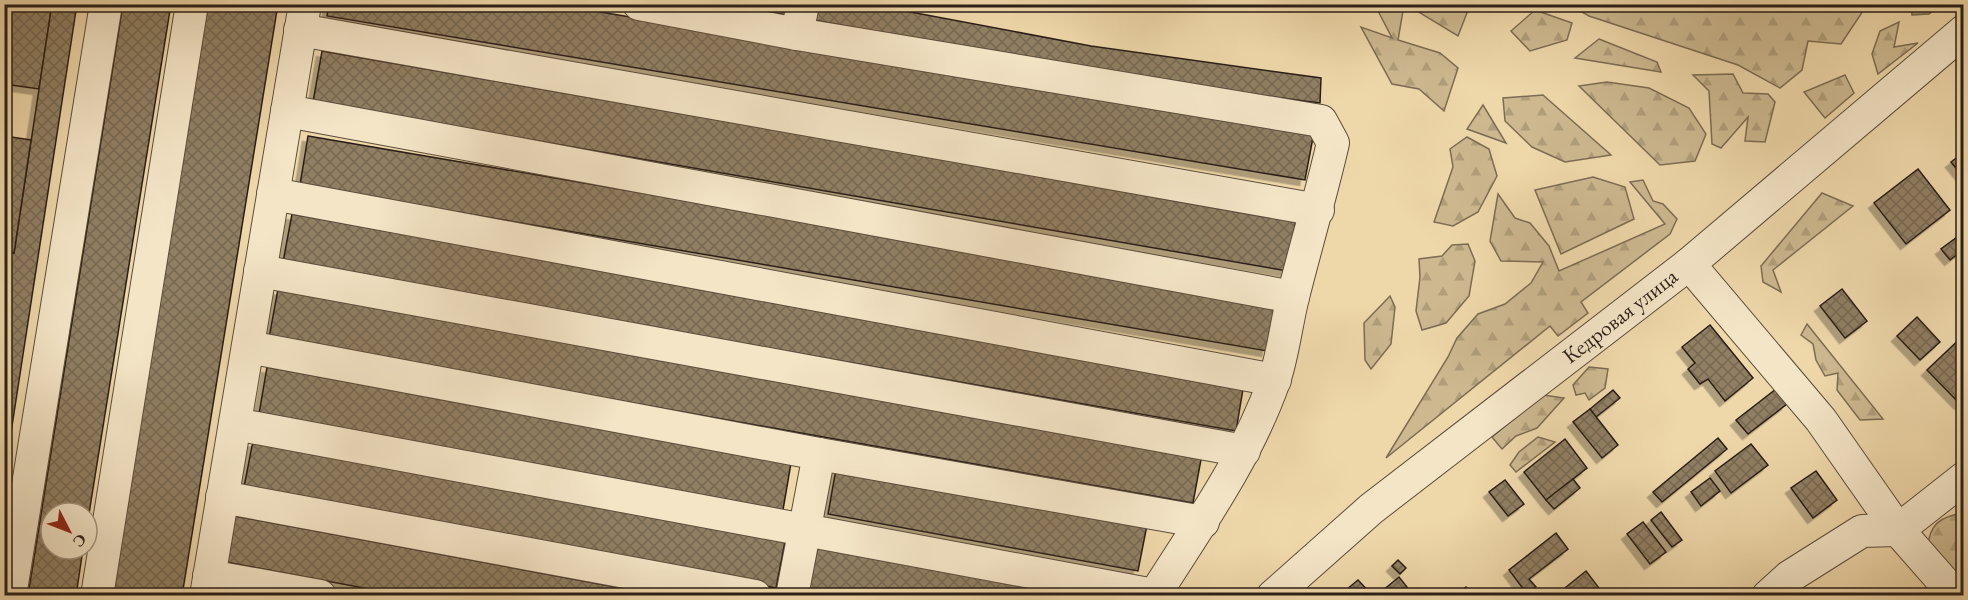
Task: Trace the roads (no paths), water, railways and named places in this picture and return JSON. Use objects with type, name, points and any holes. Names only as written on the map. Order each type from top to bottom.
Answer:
[{"type":"street","points":[[10,596],[106,4]]},
{"type":"street","points":[[97,596],[192,4]]},
{"type":"street","points":[[235,424],[1154,595],[1203,522],[1244,450],[1275,380],[1293,297],[1318,210],[1333,143],[1321,121],[800,19],[639,4]]},
{"type":"street","points":[[320,596],[207,586],[302,17],[1318,210]]},
{"type":"street","name":"Кедровая улица","points":[[1273,596],[1371,509],[1689,264],[1964,31]]},
{"type":"street","points":[[287,111],[1293,297]]},
{"type":"street","points":[[273,194],[1275,380]]},
{"type":"street","points":[[1689,264],[1821,420],[1898,530],[1956,596]]},
{"type":"street","points":[[260,271],[1244,450]]},
{"type":"street","points":[[248,347],[819,454],[1203,522]]},
{"type":"street","points":[[792,596],[819,454]]},
{"type":"street","points":[[1768,596],[1789,577],[1862,531],[1898,530],[1964,478]]},
{"type":"street","points":[[222,497],[755,596]]},
{"type":"water","points":[[1911,4],[1940,5],[1929,14],[1912,15]]}]
